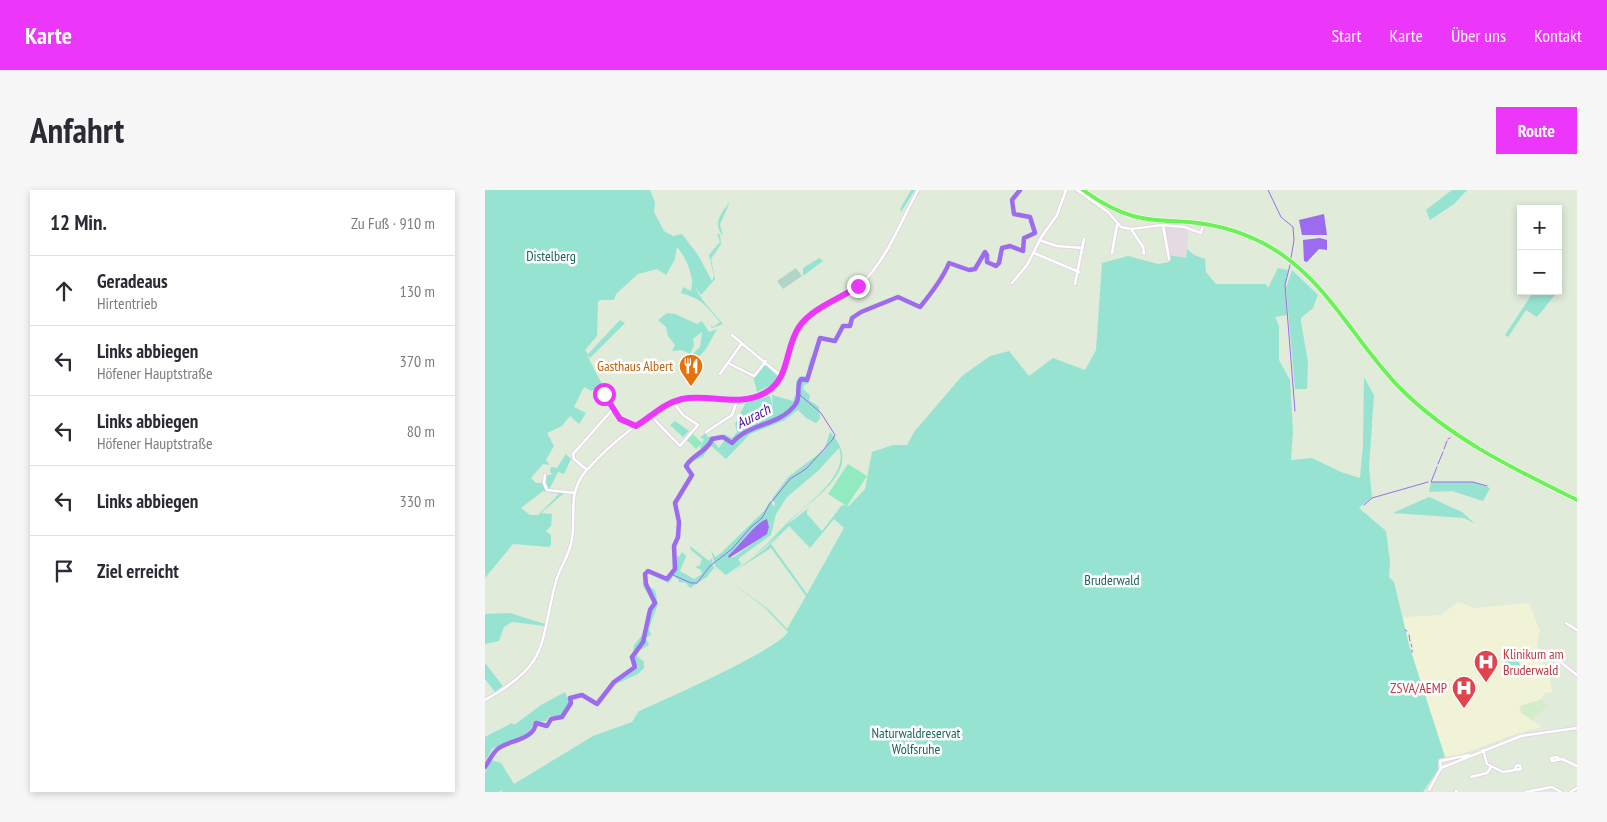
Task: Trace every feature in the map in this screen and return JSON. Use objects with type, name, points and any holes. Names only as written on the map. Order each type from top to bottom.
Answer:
[{"type":"main road","points":[[1083,190],[1105,205],[1128,214],[1146,218],[1203,224],[1244,233],[1285,257],[1323,292],[1375,360],[1419,406],[1489,455],[1577,500]]},
{"type":"street","points":[[485,700],[517,680],[533,663],[541,649],[548,627],[557,576],[571,543],[573,530],[572,505],[575,492],[587,470],[605,451],[636,426],[673,402],[697,398],[737,402],[768,391],[782,375],[791,341],[798,327],[810,315],[851,291],[870,274],[918,190]]},
{"type":"street","points":[[1012,283],[1034,253],[1039,240],[1059,210],[1065,190]]},
{"type":"street","points":[[1077,190],[1108,212],[1117,224],[1131,229],[1163,225],[1184,227],[1201,233],[1203,224]]},
{"type":"street","points":[[1112,254],[1117,224]]},
{"type":"street","points":[[1163,225],[1169,259]]},
{"type":"street","points":[[1131,229],[1143,247],[1144,254]]},
{"type":"street","points":[[1075,284],[1079,272],[1084,239]]},
{"type":"street","points":[[1039,240],[1057,246],[1083,248]]},
{"type":"street","points":[[1034,253],[1079,272]]},
{"type":"street","points":[[732,335],[782,375]]},
{"type":"street","points":[[720,374],[742,343]]},
{"type":"street","points":[[729,363],[753,376],[766,361]]},
{"type":"street","points":[[604,394],[620,419],[636,426]]},
{"type":"street","points":[[651,416],[680,446],[698,425],[683,415],[673,402]]},
{"type":"street","points":[[706,432],[732,415],[737,402]]},
{"type":"street","points":[[587,470],[574,459],[573,454],[613,409]]},
{"type":"street","points":[[545,475],[547,490],[575,492]]},
{"type":"street","points":[[1566,623],[1577,630]]},
{"type":"street","points":[[1541,657],[1551,656],[1577,675]]},
{"type":"street","points":[[1441,768],[1521,736],[1577,729]]},
{"type":"street","points":[[1483,750],[1487,764],[1491,767],[1503,772],[1515,770]]},
{"type":"street","points":[[1425,792],[1430,791],[1441,768],[1440,760],[1473,755]]},
{"type":"street","points":[[1559,759],[1577,766]]},
{"type":"street","points":[[1471,776],[1487,774],[1491,767]]},
{"type":"street","points":[[1526,792],[1553,787],[1561,792]]},
{"type":"street","points":[[1570,792],[1577,788]]},
{"type":"shaded area","points":[[1324,214],[1327,235],[1302,235],[1299,220]]},
{"type":"shaded area","points":[[1165,226],[1189,229],[1186,258],[1169,255]]},
{"type":"shaded area","points":[[1320,238],[1327,240],[1327,250],[1319,249],[1307,262],[1304,261],[1303,240]]},
{"type":"shaded area","points":[[796,268],[802,276],[783,289],[777,281]]},
{"type":"shaded area","points":[[767,519],[769,527],[767,534],[729,558],[728,556],[752,530]]},
{"type":"shaded area","name":"Klinikum am Bruderwald","points":[[1458,602],[1474,608],[1529,603],[1540,631],[1537,642],[1538,651],[1549,674],[1552,692],[1545,693],[1540,700],[1519,706],[1521,713],[1542,727],[1512,735],[1460,755],[1445,757],[1409,645],[1403,617],[1441,615]]},
{"type":"shaded area","points":[[1540,700],[1548,705],[1538,715],[1536,714],[1532,720],[1520,713],[1521,704]]},
{"type":"green space","name":"Distelberg","points":[[485,190],[650,190],[655,202],[654,212],[664,231],[673,236],[682,234],[698,255],[712,281],[714,276],[709,255],[720,242],[717,233],[720,235],[721,244],[711,259],[715,279],[701,295],[695,288],[723,324],[712,328],[710,324],[713,327],[720,322],[703,303],[681,293],[683,287],[691,291],[692,280],[684,256],[677,247],[675,259],[666,275],[657,269],[638,274],[616,294],[614,300],[600,300],[598,302],[597,336],[585,350],[588,354],[620,320],[625,323],[590,358],[587,355],[603,386],[591,391],[584,387],[574,407],[586,413],[579,424],[570,416],[562,426],[547,433],[554,446],[546,460],[550,465],[543,464],[531,478],[536,483],[544,483],[548,491],[573,493],[571,508],[572,494],[563,494],[541,513],[552,514],[551,526],[546,531],[551,535],[551,545],[549,547],[513,544],[485,578]],"holes":[[[543,491],[559,494],[538,515],[530,515],[521,508]]]},
{"type":"green space","points":[[911,190],[915,190],[901,212],[900,209]]},
{"type":"green space","points":[[1452,190],[1467,190],[1454,204],[1430,220],[1426,210]]},
{"type":"green space","points":[[730,202],[720,224],[723,236],[718,223],[721,214]]},
{"type":"green space","name":"Bruderwald","points":[[1187,249],[1194,255],[1205,259],[1206,272],[1216,284],[1266,284],[1268,288],[1278,268],[1288,270],[1285,287],[1287,315],[1275,317],[1279,326],[1279,360],[1290,380],[1293,431],[1291,460],[1312,458],[1341,472],[1360,478],[1363,444],[1364,377],[1374,395],[1369,467],[1372,497],[1359,508],[1386,531],[1390,561],[1389,577],[1394,582],[1409,645],[1445,757],[1438,759],[1438,770],[1423,792],[501,792],[504,789],[498,792],[485,792],[485,773],[491,760],[501,763],[514,784],[593,736],[632,722],[639,711],[743,662],[780,640],[788,632],[765,608],[726,578],[769,610],[787,629],[806,596],[771,548],[733,572],[765,549],[780,533],[754,556],[832,480],[841,459],[839,448],[818,471],[787,497],[776,514],[771,535],[738,559],[741,564],[747,561],[726,575],[715,566],[711,550],[715,557],[721,553],[764,511],[770,501],[774,507],[775,503],[772,499],[788,477],[824,450],[830,432],[840,446],[842,460],[838,473],[819,496],[787,525],[811,506],[807,510],[807,514],[822,531],[842,505],[849,506],[865,489],[872,452],[893,445],[907,445],[914,432],[962,376],[990,356],[1009,351],[1029,376],[1053,358],[1085,370],[1096,350],[1102,263],[1128,256],[1158,264],[1169,262],[1169,255],[1186,258]],"holes":[[[766,519],[769,526],[767,533],[734,557],[728,557]],[[834,519],[844,528],[807,594],[771,544],[789,526],[810,548]]]},
{"type":"green space","points":[[819,258],[823,261],[803,276],[803,268]]},
{"type":"green space","points":[[1292,270],[1318,295],[1313,308],[1301,318],[1308,362],[1307,389],[1295,389],[1286,288]]},
{"type":"green space","points":[[1531,295],[1555,295],[1537,317],[1526,310],[1508,337],[1505,335]]},
{"type":"green space","points":[[667,313],[675,314],[697,324],[702,321],[709,332],[717,329],[706,349],[697,359],[690,356],[700,347],[702,332],[693,339],[694,345],[690,354],[682,350],[672,351],[675,345],[668,336],[666,327],[658,320]]},
{"type":"green space","points":[[811,356],[812,370],[808,384],[804,385],[803,389],[810,395],[809,400],[819,407],[820,419],[816,423],[806,418],[798,410],[785,420],[750,434],[726,459],[710,445],[703,457],[692,461],[690,459],[701,450],[700,447],[704,439],[700,438],[705,433],[708,437],[720,435],[714,442],[719,448],[724,441],[724,434],[732,438],[737,432],[735,424],[746,402],[770,396],[773,408],[772,395],[793,401],[797,390],[796,381],[802,376],[806,376]]},
{"type":"green space","points":[[766,364],[778,377],[771,385],[757,392],[753,376]]},
{"type":"green space","points":[[675,421],[689,431],[683,437],[670,425]]},
{"type":"green space","points":[[691,432],[702,443],[696,449],[685,438]]},
{"type":"green space","points":[[566,454],[571,459],[564,474],[558,472],[549,490],[545,485],[546,476],[552,474],[550,471],[551,467],[557,468]]},
{"type":"green space","points":[[848,464],[867,476],[847,506],[828,494]]},
{"type":"green space","points":[[1431,482],[1473,482],[1490,488],[1483,501],[1452,491],[1429,492]]},
{"type":"green space","points":[[1429,497],[1462,512],[1475,524],[1464,518],[1393,513]]},
{"type":"green space","points":[[690,546],[709,561],[712,558],[713,566],[720,574],[714,568],[707,577],[690,588],[686,583],[679,582],[673,576],[669,583],[647,573],[647,585],[655,590],[658,604],[649,628],[651,635],[646,638],[649,645],[640,650],[637,656],[644,662],[644,668],[638,674],[616,684],[613,681],[639,667],[629,657],[633,652],[634,645],[644,633],[644,628],[649,618],[648,608],[653,603],[643,586],[643,573],[649,569],[667,577],[675,567],[673,557],[675,555],[679,557],[682,552],[686,556],[680,571],[694,579],[702,574],[701,570],[695,567],[700,565],[702,559],[691,550]]},
{"type":"green space","points":[[510,613],[545,624],[545,626],[512,622],[504,627],[499,641],[485,644],[485,614]]},
{"type":"green space","points":[[1518,656],[1520,666],[1506,668],[1505,658]]},
{"type":"green space","points":[[485,663],[503,686],[495,692],[485,679]]},
{"type":"green space","points":[[565,692],[570,703],[562,716],[549,716],[546,721],[535,722],[527,735],[492,749],[485,762],[485,737],[512,723],[514,725],[541,705]]},
{"type":"waterway","name":"Aurach","points":[[485,767],[497,750],[531,733],[536,723],[547,726],[551,719],[562,717],[571,703],[570,698],[582,695],[597,704],[614,682],[635,667],[632,657],[643,642],[650,610],[655,603],[646,584],[645,574],[648,571],[667,579],[675,569],[674,546],[678,537],[679,522],[675,503],[692,475],[686,466],[689,462],[708,446],[712,439],[723,437],[732,443],[739,436],[788,412],[797,402],[799,382],[801,379],[807,380],[820,338],[835,341],[843,326],[850,326],[852,318],[861,312],[898,297],[920,307],[940,280],[949,263],[969,270],[975,269],[985,252],[987,262],[996,266],[999,263],[1002,248],[1010,246],[1023,251],[1024,238],[1035,233],[1030,217],[1014,214],[1012,200],[1020,190]]},
{"type":"waterway","points":[[1268,190],[1281,217],[1293,227],[1294,240],[1291,258]]},
{"type":"waterway","points":[[1290,265],[1285,285],[1295,411]]},
{"type":"waterway","points":[[671,574],[691,583],[697,583],[710,566],[732,549],[751,527],[762,518],[769,505],[790,479],[806,469],[833,439],[835,435],[821,413],[800,395]]},
{"type":"waterway","points":[[1444,449],[1447,441]]},
{"type":"waterway","points":[[1438,464],[1443,452]]},
{"type":"waterway","points":[[1437,467],[1431,482],[1473,482],[1487,486]]},
{"type":"waterway","points":[[1364,505],[1372,498],[1428,482]]},
{"type":"waterway","points":[[1409,635],[1410,641]]},
{"type":"place","name":"Gasthaus Albert","points":[[691,387]]},
{"type":"place","name":"Klinikum am Bruderwald","points":[[1486,683]]},
{"type":"place","name":"ZSVA/AEMP","points":[[1464,709]]},
{"type":"route","points":[[604,394],[620,419],[636,426],[665,406],[680,400],[697,398],[737,402],[763,394],[776,384],[781,376],[791,341],[802,322],[816,310],[858,286]]},
{"type":"park label","name":"Naturwaldreservat Wolfsruhe","points":[[916,742]]}]
